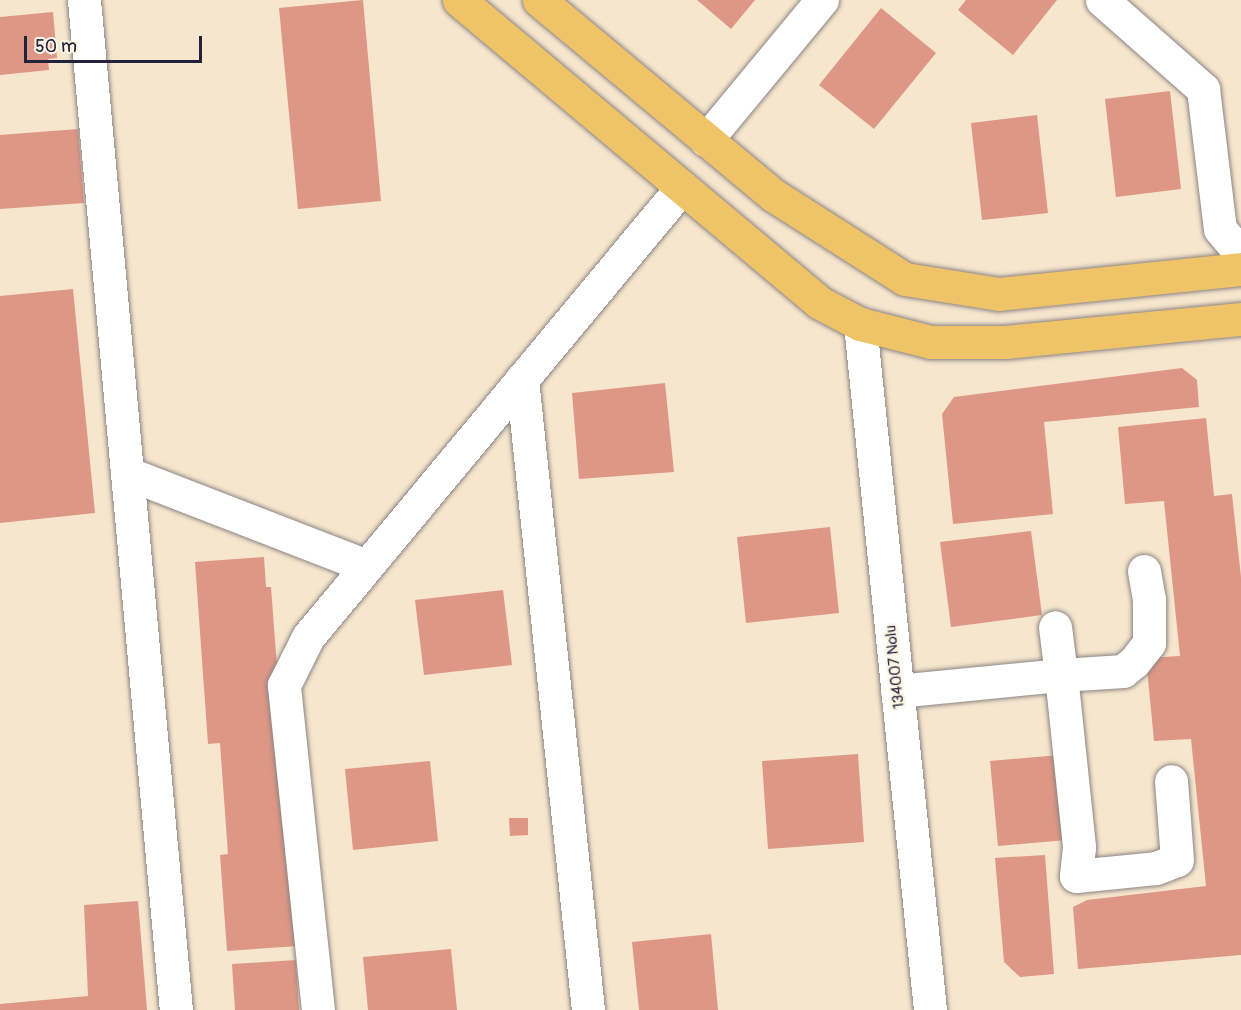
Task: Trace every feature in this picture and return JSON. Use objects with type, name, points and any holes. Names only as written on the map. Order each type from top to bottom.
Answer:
[{"type":"main road","points":[[459,0],[820,303],[860,324],[931,342],[1005,342],[1241,319]]},
{"type":"main road","points":[[548,3],[773,195],[905,279],[999,294],[1241,268]]},
{"type":"street","points":[[84,0],[176,1010]]},
{"type":"street","points":[[706,140],[822,0]]},
{"type":"street","points":[[1102,0],[1203,89],[1220,229],[1241,254]]},
{"type":"street","points":[[318,1010],[284,685],[308,637],[682,188]]},
{"type":"street","name":"134007 Nolu","points":[[860,324],[930,1010]]},
{"type":"street","points":[[522,379],[588,1010]]},
{"type":"street","points":[[128,473],[367,566]]},
{"type":"street","points":[[897,691],[1123,671],[1134,662],[1149,643],[1149,599],[1144,571]]},
{"type":"street","points":[[1055,627],[1079,847],[1076,876],[1156,868],[1177,860],[1172,781]]},
{"type":"building","points":[[363,0],[381,201],[298,209],[279,8]]},
{"type":"building","points":[[697,0],[755,0],[731,29]]},
{"type":"building","points":[[966,0],[1057,0],[1013,55],[958,10]]},
{"type":"building","points":[[881,8],[936,53],[874,129],[819,85]]},
{"type":"building","points":[[53,12],[57,58],[48,59],[49,70],[0,75],[0,17]]},
{"type":"building","points":[[1170,91],[1181,189],[1116,197],[1105,99]]},
{"type":"building","points":[[1037,115],[1048,213],[982,220],[971,123]]},
{"type":"building","points":[[78,129],[84,203],[0,209],[0,135]]},
{"type":"building","points":[[73,289],[95,513],[0,523],[0,296]]},
{"type":"building","points":[[1182,368],[1197,380],[1199,407],[1044,422],[1053,514],[953,524],[942,414],[954,397]]},
{"type":"building","points":[[665,383],[674,472],[579,479],[572,393]]},
{"type":"building","points":[[1206,418],[1214,496],[1232,494],[1241,577],[1241,955],[1078,969],[1073,907],[1087,900],[1206,886],[1191,739],[1154,741],[1146,658],[1180,656],[1164,501],[1125,504],[1118,427]]},
{"type":"building","points":[[830,527],[839,613],[746,623],[737,537]]},
{"type":"building","points":[[1031,531],[1042,615],[951,627],[940,542]]},
{"type":"building","points":[[264,557],[266,587],[271,587],[298,946],[227,951],[220,855],[228,854],[220,743],[208,744],[195,562]]},
{"type":"building","points":[[503,590],[512,665],[424,675],[415,600]]},
{"type":"building","points":[[858,754],[864,842],[768,849],[762,761]]},
{"type":"building","points":[[1059,755],[1066,840],[998,846],[990,761]]},
{"type":"building","points":[[430,761],[438,841],[353,850],[345,769]]},
{"type":"building","points":[[509,818],[528,818],[528,835],[510,836]]},
{"type":"building","points":[[1045,855],[1054,974],[1020,977],[1004,962],[995,858]]},
{"type":"building","points":[[138,901],[147,1010],[0,1010],[0,1004],[88,996],[84,905]]},
{"type":"building","points":[[711,934],[718,1010],[639,1010],[632,942]]},
{"type":"building","points":[[451,949],[457,1010],[368,1010],[363,957]]},
{"type":"building","points":[[296,960],[299,1010],[235,1010],[232,964]]}]
